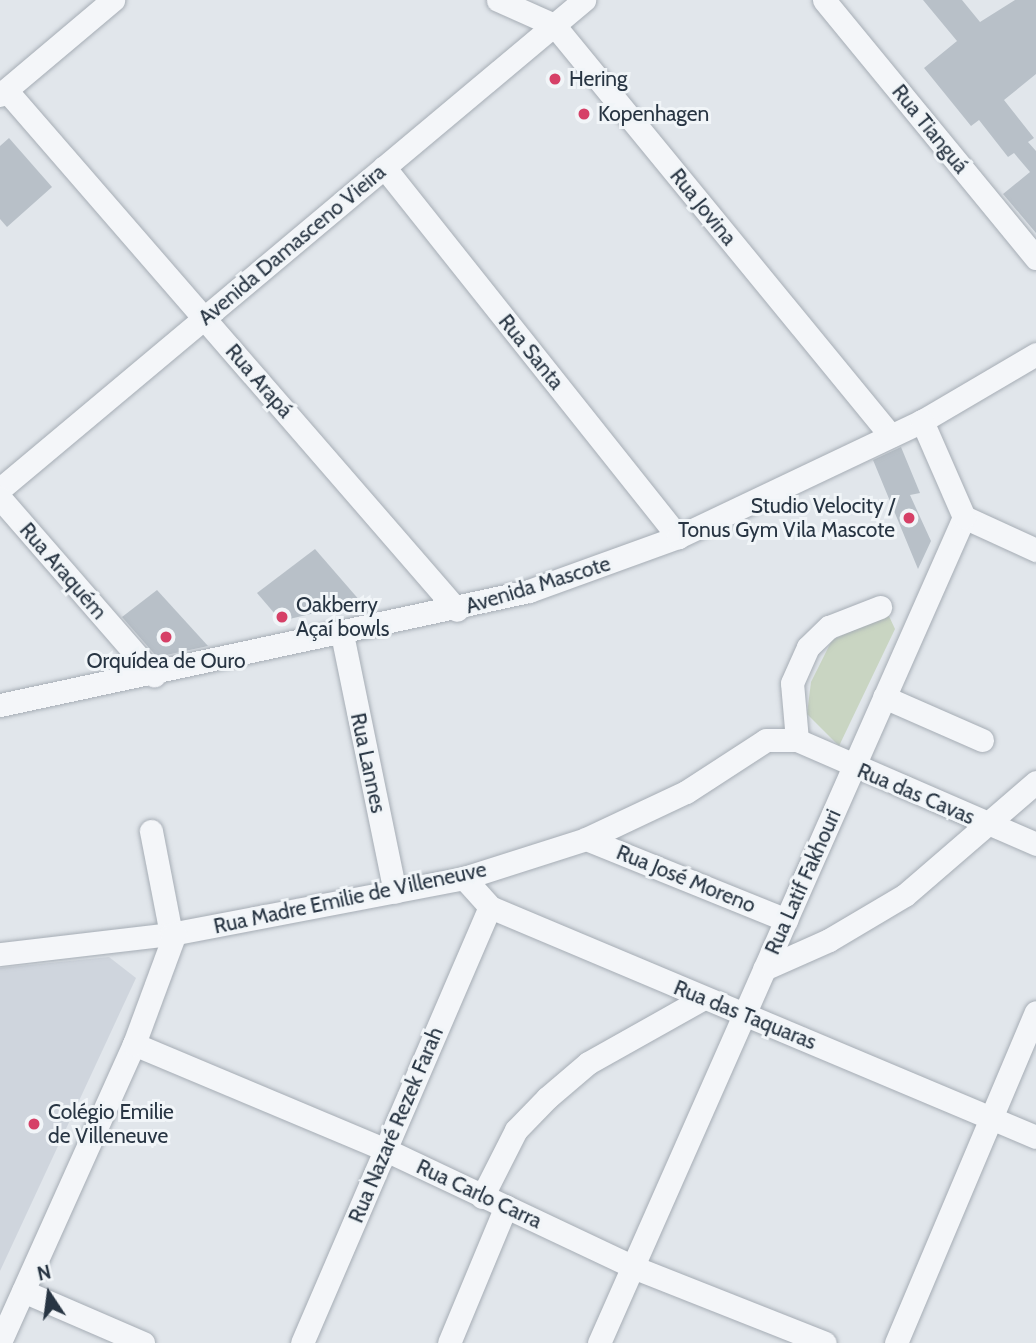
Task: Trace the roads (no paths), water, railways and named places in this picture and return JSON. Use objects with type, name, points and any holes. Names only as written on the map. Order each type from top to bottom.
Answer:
[{"type":"street","points":[[3,92],[113,0]]},
{"type":"street","name":"Rua Jovina","points":[[498,0],[554,26],[891,436]]},
{"type":"street","name":"Avenida Damasceno Vieira","points":[[0,489],[584,0]]},
{"type":"street","name":"Rua Tianguá","points":[[824,0],[1036,258]]},
{"type":"street","name":"Rua Arapá","points":[[3,92],[205,319],[457,610]]},
{"type":"street","name":"Rua Santa","points":[[384,167],[678,537]]},
{"type":"street","name":"Avenida Mascote","points":[[0,705],[457,610],[529,591],[678,537],[922,421],[1036,354]]},
{"type":"street","points":[[922,421],[964,517],[1036,550]]},
{"type":"street","name":"Rua Araquém","points":[[0,498],[154,675]]},
{"type":"street","name":"Rua Latif Fakhouri","points":[[599,1343],[964,517]]},
{"type":"street","points":[[797,740],[792,683],[808,647],[829,628],[880,607]]},
{"type":"street","name":"Rua Lannes","points":[[342,634],[395,892]]},
{"type":"street","points":[[884,697],[982,740]]},
{"type":"street","name":"Rua das Cavas","points":[[797,740],[853,768],[1036,844]]},
{"type":"street","name":"Rua Madre Emilie de Villeneuve","points":[[0,954],[173,933],[464,878],[586,839],[686,792],[759,743],[797,740]]},
{"type":"street","points":[[764,969],[828,940],[905,895],[990,826],[1036,782]]},
{"type":"street","points":[[0,1342],[134,1044],[173,933],[151,831]]},
{"type":"street","name":"Rua José Moreno","points":[[586,839],[786,920]]},
{"type":"street","name":"Rua das Taquaras","points":[[464,878],[490,907],[702,999],[744,1014],[1036,1137]]},
{"type":"street","name":"Rua Nazaré Rezek Farah","points":[[302,1343],[490,907]]},
{"type":"street","points":[[482,1197],[516,1130],[547,1098],[588,1063],[702,999]]},
{"type":"street","points":[[896,1343],[1036,1012]]},
{"type":"street","name":"Rua Carlo Carra","points":[[134,1044],[386,1150],[633,1266],[825,1343]]},
{"type":"street","points":[[449,1343],[506,1206]]},
{"type":"street","points":[[23,1291],[143,1343]]},
{"type":"place","name":"Hering","points":[[555,79]]},
{"type":"place","name":"Kopenhagen","points":[[584,114]]},
{"type":"place","name":"Studio Velocity / Tonus Gym Vila Mascote","points":[[909,518]]},
{"type":"place","name":"Oakberry Açaí bowls","points":[[282,617]]},
{"type":"place","name":"Orquídea de Ouro","points":[[166,637]]},
{"type":"place","name":"Colégio Emilie de Villeneuve","points":[[34,1124]]}]
